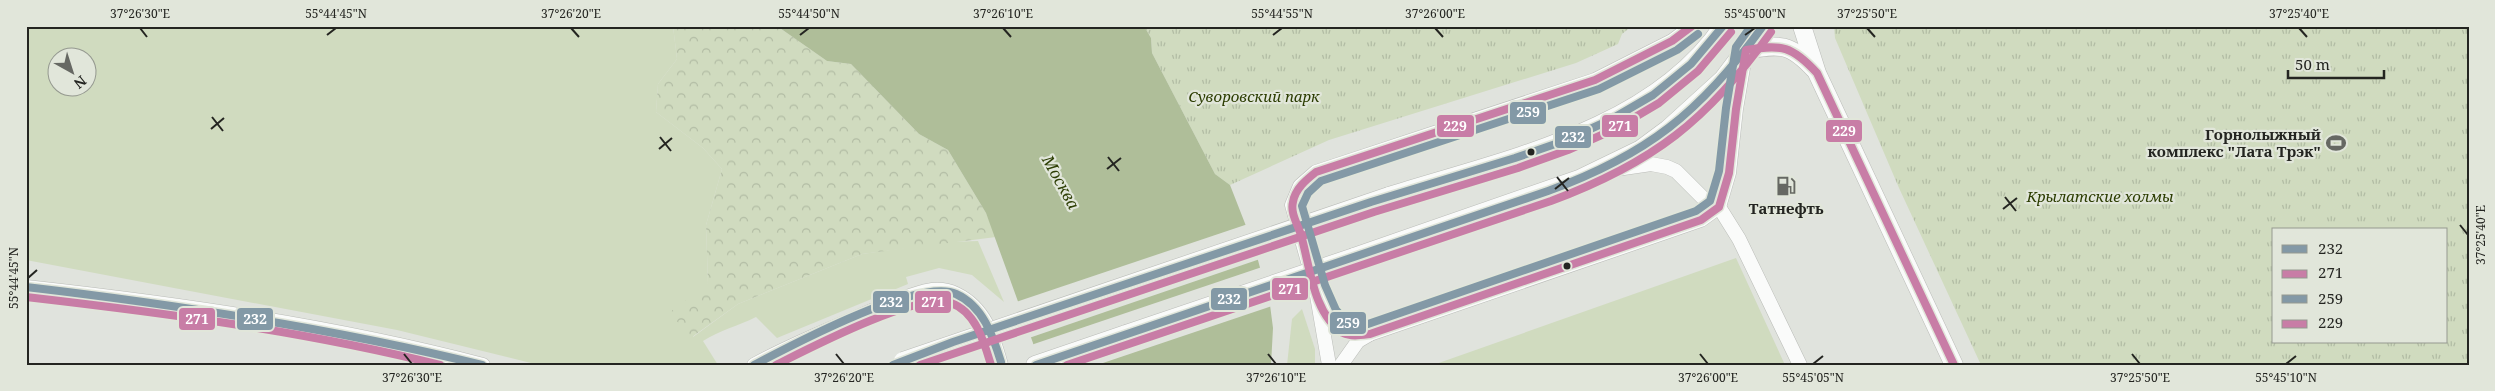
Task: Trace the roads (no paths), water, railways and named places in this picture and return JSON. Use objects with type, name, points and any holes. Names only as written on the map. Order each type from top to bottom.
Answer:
[{"type":"main road","points":[[898,363],[1389,196],[1529,152],[1599,127],[1641,104],[1677,75],[1714,39],[1723,26]]},
{"type":"main road","points":[[1035,365],[1597,172],[1640,149],[1668,129],[1723,80],[1763,26]]},
{"type":"main road","points":[[1802,26],[1817,73],[1954,365]]},
{"type":"main road","points":[[1746,50],[1775,44],[1788,47],[1801,55],[1817,73]]},
{"type":"street","points":[[1329,365],[1316,290],[1292,205],[1300,186],[1316,172],[1596,80],[1672,41],[1692,26]]},
{"type":"street","points":[[1341,365],[1358,341],[1370,334],[1701,220],[1719,207],[1729,173],[1746,50]]},
{"type":"street","points":[[1597,172],[1651,164],[1667,167],[1676,171],[1706,202],[1719,207],[1738,239],[1800,365]]},
{"type":"street","points":[[26,287],[161,302],[340,334],[483,365]]},
{"type":"street","points":[[754,365],[781,350],[889,304],[926,291],[940,289],[955,293],[982,315],[992,331],[1002,365]]},
{"type":"street","points":[[1316,290],[1326,312],[1343,333],[1352,335],[1370,334]]},
{"type":"water","name":"Москва","points":[[777,26],[1144,26],[1151,38],[1152,53],[1215,174],[1230,185],[1255,249],[1270,305],[1273,328],[1271,365],[1037,365],[1033,343],[986,213],[948,150],[919,134],[851,64],[827,61]]},
{"type":"place","name":"Горнолыжный комплекс \"Лата Трэк\"","points":[[2336,143]]},
{"type":"place","name":"Татнефть","points":[[1786,186]]},
{"type":"park label","name":"Суворовский парк","points":[[1254,96]]},
{"type":"park label","name":"Крылатские холмы","points":[[2100,196]]}]
